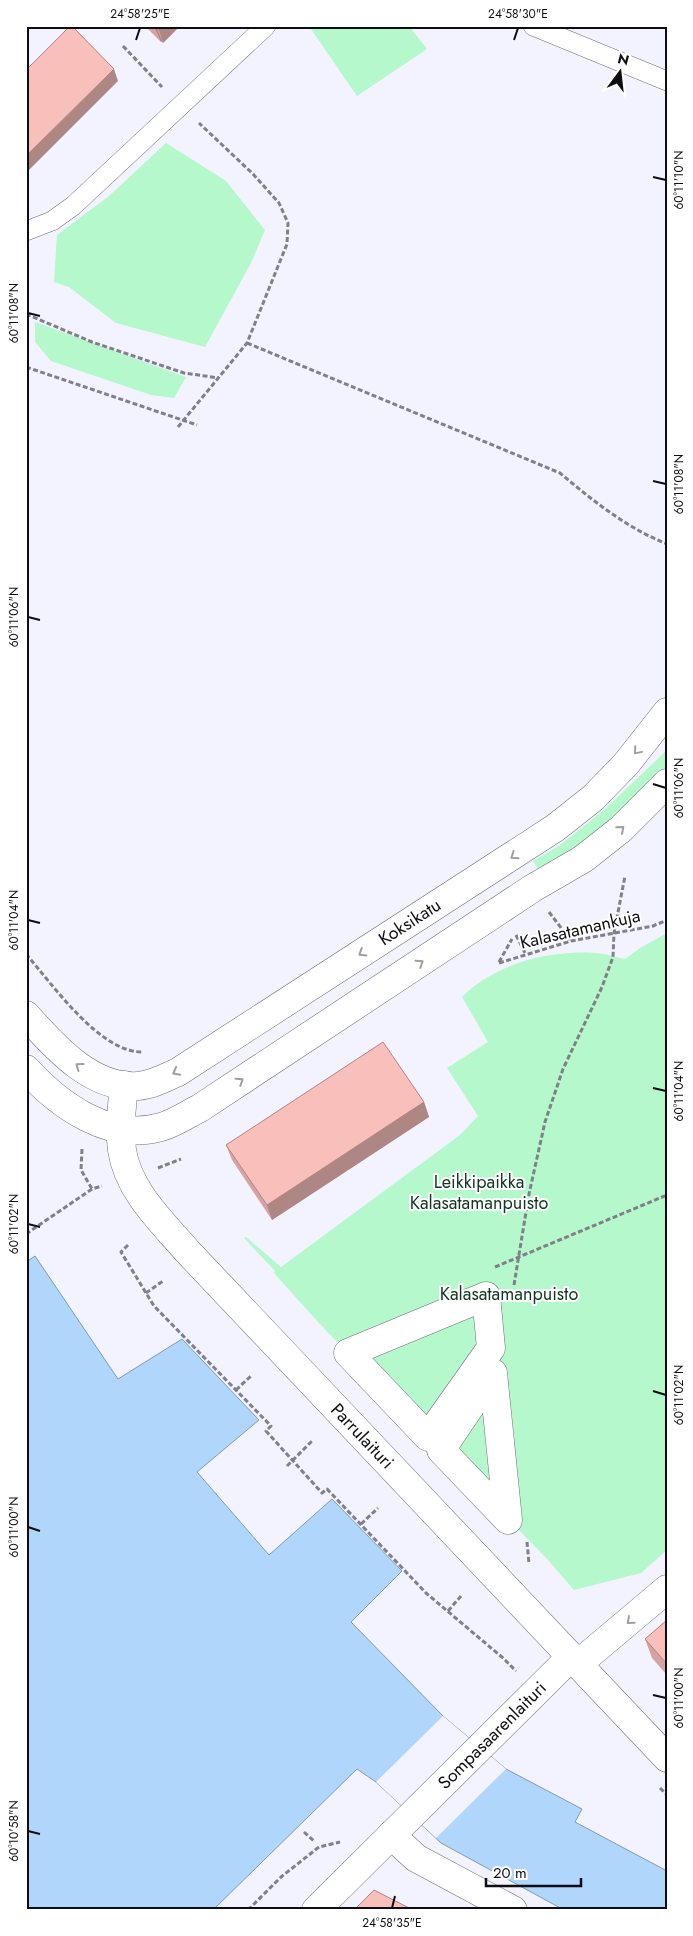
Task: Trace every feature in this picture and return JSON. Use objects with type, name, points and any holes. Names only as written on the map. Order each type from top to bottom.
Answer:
[{"type":"street","name":"Koksikatu","points":[[124,1085],[144,1085],[178,1072],[555,828],[593,798],[626,764],[667,712]]},
{"type":"street","points":[[26,1069],[50,1094],[80,1114],[120,1129],[141,1130],[162,1126],[200,1108],[540,899],[583,859],[621,829],[667,784]]},
{"type":"street","points":[[26,1015],[43,1034],[83,1069],[102,1079],[124,1085]]},
{"type":"street","name":"Parrulaituri","points":[[124,1085],[120,1129],[122,1152],[130,1178],[148,1206],[188,1252],[667,1758]]},
{"type":"street","points":[[486,1296],[491,1348],[428,1437],[348,1353],[486,1296]]},
{"type":"street","name":"Sompasaarenlaituri","points":[[316,1910],[536,1690],[667,1589]]},
{"type":"street","points":[[391,1835],[416,1858],[513,1910]]},
{"type":"lane","points":[[26,231],[52,220],[72,206],[182,106],[266,26]]},
{"type":"lane","points":[[533,26],[667,81]]},
{"type":"path","points":[[123,46],[142,67]]},
{"type":"path","points":[[178,428],[247,343],[287,244],[288,223],[279,203],[253,174],[182,106]]},
{"type":"path","points":[[26,314],[92,342],[184,373],[219,378]]},
{"type":"path","points":[[247,343],[560,473],[597,505],[652,538],[667,544]]},
{"type":"path","points":[[26,367],[197,425]]},
{"type":"path","points":[[518,1257],[545,1122],[563,1069],[602,987],[613,956],[614,933],[625,876]]},
{"type":"path","points":[[540,899],[571,942]]},
{"type":"path","name":"Kalasatamankuja","points":[[499,962],[571,942],[653,926],[667,920]]},
{"type":"path","points":[[26,954],[93,1029],[119,1047]]},
{"type":"path","points":[[26,1234],[92,1189],[80,1170],[80,1158],[84,1143]]},
{"type":"path","points":[[128,1245],[120,1252],[154,1306],[270,1426],[266,1431],[322,1493],[327,1489],[426,1593],[509,1663],[536,1690]]},
{"type":"path","points":[[146,1293],[163,1281]]},
{"type":"path","points":[[236,1390],[252,1375]]},
{"type":"path","points":[[286,1466],[313,1440]]},
{"type":"path","points":[[360,1524],[378,1508]]},
{"type":"path","points":[[448,1611],[461,1596]]},
{"type":"path","points":[[304,1832],[314,1841]]},
{"type":"path","points":[[248,1910],[281,1877],[320,1847],[341,1842]]},
{"type":"green space","points":[[315,26],[409,26],[427,49],[357,96],[311,29]]},
{"type":"green space","points":[[166,143],[226,181],[265,230],[251,263],[205,347],[116,323],[69,287],[54,282],[57,235],[109,196]]},
{"type":"green space","points":[[35,322],[186,377],[174,398],[151,395],[51,361],[35,342]]},
{"type":"green space","points":[[667,750],[667,765],[623,810],[591,836],[539,871],[533,861],[560,845],[604,810]]},
{"type":"green space","name":"Kalasatamanpuisto","points":[[667,933],[667,1550],[641,1573],[574,1590],[549,1561],[318,1322],[244,1238],[246,1237],[281,1267],[460,1135],[478,1116],[447,1068],[488,1042],[462,997],[475,986],[506,968],[541,957],[559,954],[594,953],[625,959]]},
{"type":"water","points":[[35,1256],[118,1379],[182,1339],[259,1420],[197,1472],[269,1555],[332,1499],[402,1571],[351,1622],[443,1716],[506,1769],[582,1809],[575,1822],[667,1871],[667,1910],[564,1910],[441,1843],[376,1782],[357,1769],[213,1910],[26,1910],[26,1262]]},
{"type":"pier","points":[[443,1716],[506,1769],[436,1838],[376,1782]]},
{"type":"building","points":[[70,26],[114,69],[26,156],[26,70]]},
{"type":"building","points":[[152,26],[163,26],[156,30]]},
{"type":"building","points":[[383,1042],[424,1102],[267,1205],[226,1145]]},
{"type":"building","points":[[667,1620],[667,1664],[645,1639]]},
{"type":"building","points":[[374,1890],[413,1910],[354,1910]]},
{"type":"park label","name":"Leikkipaikka Kalasatamanpuisto","points":[[479,1192]]}]
